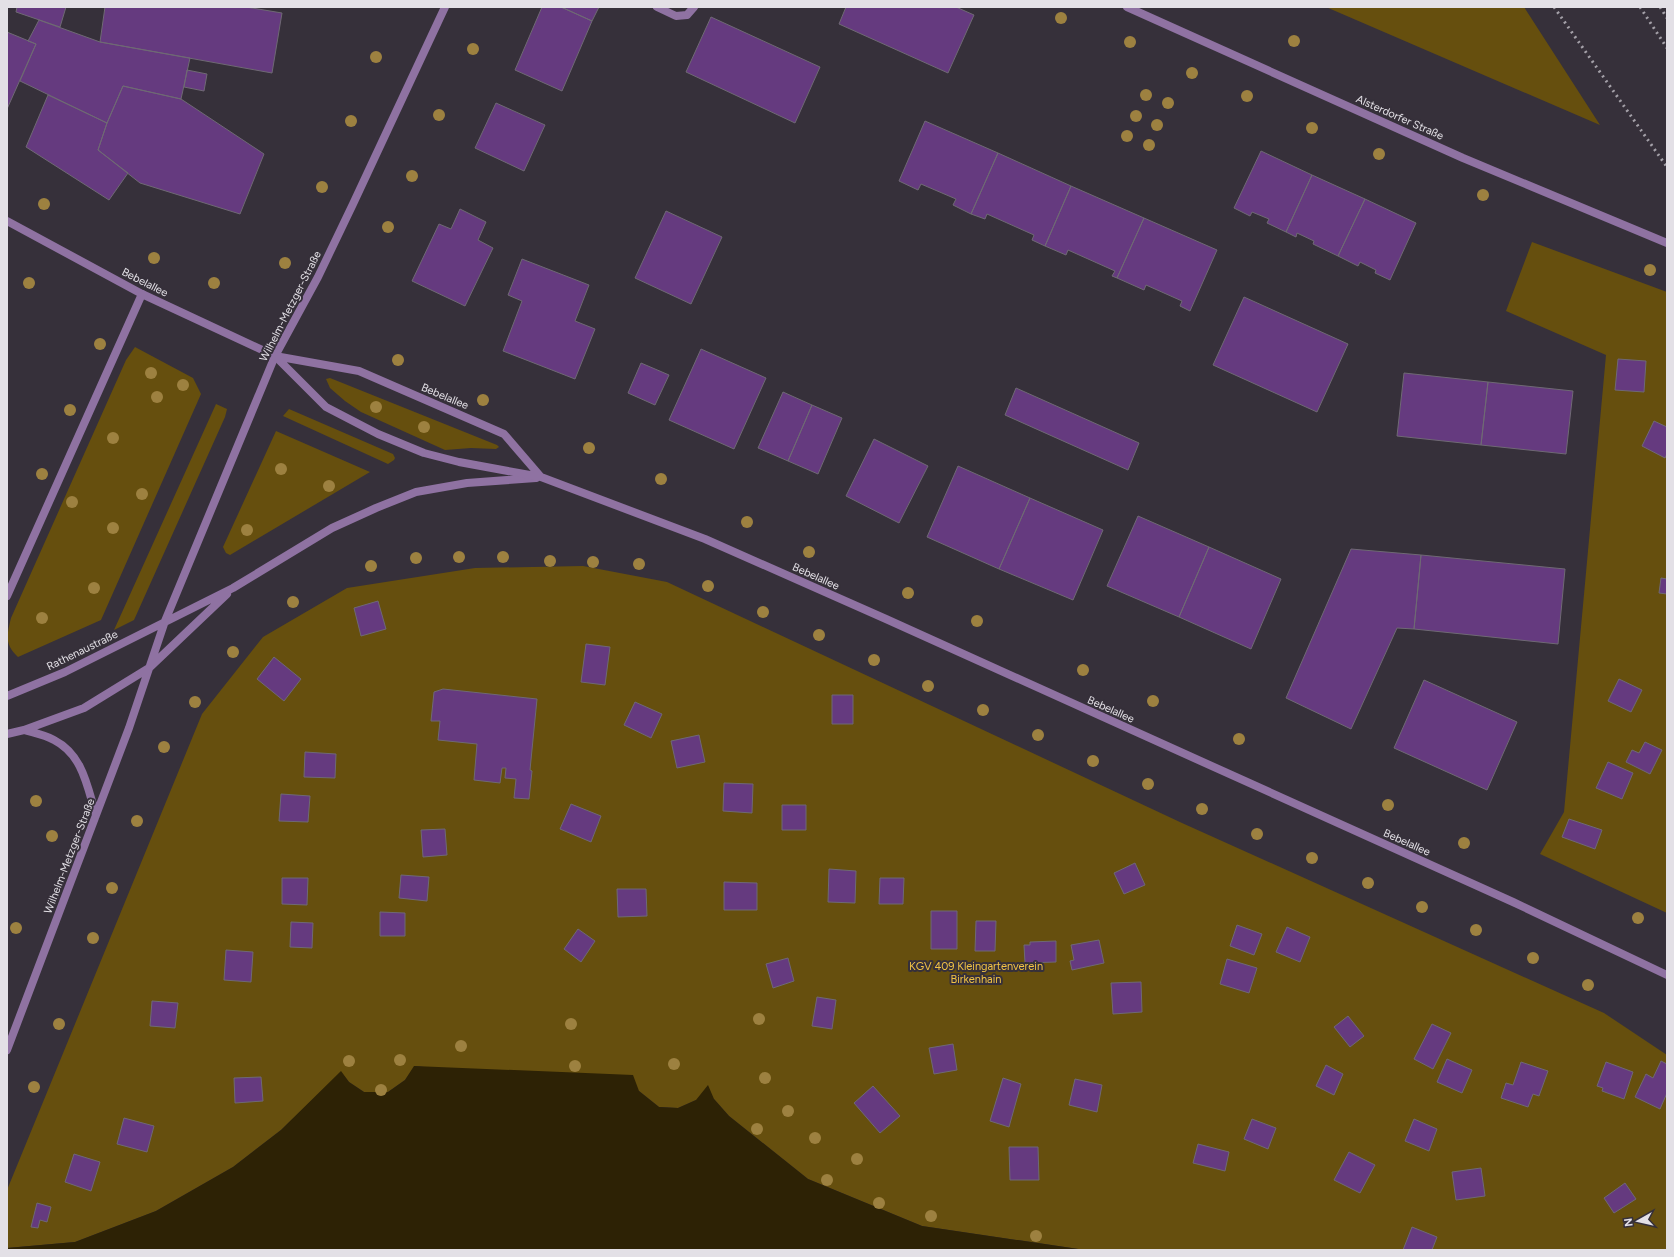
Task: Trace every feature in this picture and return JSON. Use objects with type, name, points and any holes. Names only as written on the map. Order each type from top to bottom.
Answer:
[{"type":"street","name":"Wilhelm-Metzger-Straße","points":[[7,1050],[129,728],[165,621],[275,356],[318,277],[445,7]]},
{"type":"street","points":[[657,7],[676,16],[687,15],[694,7]]},
{"type":"street","name":"Alsterdorfer Straße","points":[[1127,7],[1463,158],[1667,243]]},
{"type":"street","name":"Bebelallee","points":[[7,221],[142,294],[275,356],[359,371],[504,434],[541,477]]},
{"type":"street","points":[[7,596],[142,294]]},
{"type":"street","name":"Bebelallee","points":[[275,356],[326,407],[378,434],[424,452],[459,462],[541,477],[705,539],[1506,898],[1667,975]]},
{"type":"street","name":"Wilhelm-Metzger-Straße","points":[[165,621],[233,588],[332,528],[416,492],[467,483],[541,477]]},
{"type":"street","name":"Wilhelm-Metzger-Straße","points":[[149,668],[233,588]]},
{"type":"street","name":"Rathenaustraße","points":[[7,696],[65,672],[165,621]]},
{"type":"street","points":[[7,734],[24,730],[84,708],[149,668]]},
{"type":"street","points":[[24,730],[53,739],[69,751],[81,767],[96,815]]},
{"type":"green space","points":[[1326,7],[1524,7],[1600,125]]},
{"type":"green space","points":[[1532,242],[1667,292],[1667,913],[1540,854],[1564,812],[1606,355],[1506,311]]},
{"type":"green space","points":[[135,347],[193,378],[201,394],[101,620],[18,657],[10,648],[8,639],[8,629],[11,618],[126,360]]},
{"type":"green space","points":[[330,378],[499,447],[496,449],[471,448],[445,450],[361,412],[330,388],[326,379]]},
{"type":"green space","points":[[216,404],[227,409],[225,417],[134,620],[114,630]]},
{"type":"green space","points":[[289,409],[393,454],[395,458],[388,464],[283,416]]},
{"type":"green space","points":[[276,431],[370,472],[230,555],[226,553],[223,547]]},
{"type":"green space","name":"KGV 409 Kleingartenverein Birkenhain","points":[[583,566],[667,582],[1182,823],[1604,1013],[1667,1055],[1667,1250],[1085,1250],[922,1226],[808,1179],[729,1116],[714,1099],[696,1100],[678,1108],[659,1107],[639,1091],[415,1066],[405,1080],[388,1092],[364,1092],[349,1082],[341,1072],[281,1130],[233,1167],[156,1211],[75,1242],[7,1248],[7,1190],[202,714],[263,637],[347,588],[475,568]]},
{"type":"shaded area","points":[[414,1066],[633,1075],[639,1091],[659,1107],[678,1108],[696,1100],[708,1085],[714,1099],[729,1116],[808,1179],[922,1226],[1085,1250],[7,1250],[7,1248],[75,1242],[156,1211],[233,1167],[281,1130],[341,1071],[349,1082],[364,1092],[388,1092],[405,1080]]},
{"type":"building","points":[[17,7],[66,7],[60,27],[16,12]]},
{"type":"building","points":[[105,7],[246,7],[282,13],[272,73],[100,42]]},
{"type":"building","points":[[542,7],[561,7],[592,21],[562,91],[515,70]]},
{"type":"building","points":[[561,7],[599,7],[592,21]]},
{"type":"building","points":[[846,7],[956,7],[974,15],[948,73],[839,24]]},
{"type":"building","points":[[711,17],[820,67],[795,123],[686,72]]},
{"type":"building","points":[[39,20],[100,42],[190,58],[181,99],[123,86],[107,123],[20,81],[36,44],[28,41]]},
{"type":"building","points":[[7,32],[36,44],[7,109]]},
{"type":"building","points":[[187,70],[207,74],[204,91],[184,87]]},
{"type":"building","points":[[123,86],[181,99],[264,154],[240,214],[140,183],[98,150],[107,123]]},
{"type":"building","points":[[48,95],[107,123],[98,150],[128,173],[109,200],[26,147]]},
{"type":"building","points":[[496,103],[545,125],[524,171],[475,148]]},
{"type":"building","points":[[925,121],[998,153],[971,214],[953,205],[956,199],[921,184],[918,190],[899,181]]},
{"type":"building","points":[[1261,151],[1312,175],[1286,232],[1267,223],[1269,219],[1252,212],[1250,216],[1234,208]]},
{"type":"building","points":[[998,153],[1071,186],[1045,246],[1032,240],[1034,235],[987,214],[985,219],[971,214]]},
{"type":"building","points":[[1312,175],[1365,199],[1338,256],[1313,244],[1314,241],[1297,233],[1296,237],[1286,232]]},
{"type":"building","points":[[1071,186],[1144,218],[1117,278],[1112,276],[1115,271],[1068,250],[1066,255],[1045,246]]},
{"type":"building","points":[[1365,199],[1416,223],[1390,280],[1375,273],[1376,270],[1360,262],[1358,266],[1338,256]]},
{"type":"building","points":[[460,209],[486,222],[478,240],[493,248],[465,306],[412,281],[439,224],[451,229]]},
{"type":"building","points":[[666,211],[722,237],[691,304],[635,278]]},
{"type":"building","points":[[1144,218],[1217,250],[1190,311],[1180,306],[1182,301],[1146,285],[1144,290],[1117,278]]},
{"type":"building","points":[[522,259],[589,285],[575,321],[595,329],[575,379],[503,351],[522,301],[508,295]]},
{"type":"building","points":[[1244,297],[1348,344],[1317,412],[1213,365]]},
{"type":"building","points":[[701,349],[766,378],[734,449],[669,420]]},
{"type":"building","points":[[1618,359],[1646,361],[1644,392],[1615,390]]},
{"type":"building","points":[[641,363],[669,375],[655,405],[628,393]]},
{"type":"building","points":[[1404,373],[1488,382],[1481,445],[1397,436]]},
{"type":"building","points":[[1488,382],[1573,391],[1566,454],[1481,445]]},
{"type":"building","points":[[1016,388],[1139,443],[1128,470],[1005,415]]},
{"type":"building","points":[[783,392],[812,405],[788,461],[758,448]]},
{"type":"building","points":[[812,405],[842,418],[818,474],[788,461]]},
{"type":"building","points":[[1654,421],[1667,427],[1667,454],[1665,458],[1642,446]]},
{"type":"building","points":[[874,439],[928,466],[899,523],[846,496]]},
{"type":"building","points":[[958,466],[1030,498],[999,569],[927,537]]},
{"type":"building","points":[[1030,498],[1103,530],[1073,600],[999,569]]},
{"type":"building","points":[[1138,516],[1209,547],[1179,617],[1107,586]]},
{"type":"building","points":[[1209,547],[1281,579],[1251,649],[1179,617]]},
{"type":"building","points":[[1351,549],[1421,555],[1414,629],[1397,628],[1351,729],[1286,698]]},
{"type":"building","points":[[1421,555],[1565,569],[1558,644],[1414,629]]},
{"type":"building","points":[[1661,578],[1667,579],[1667,594],[1659,593]]},
{"type":"building","points":[[378,601],[386,629],[361,636],[354,608]]},
{"type":"building","points":[[586,644],[610,647],[605,685],[581,682]]},
{"type":"building","points":[[274,657],[301,679],[284,701],[257,679]]},
{"type":"building","points":[[1619,679],[1642,690],[1631,712],[1608,701]]},
{"type":"building","points":[[1424,680],[1517,722],[1487,790],[1394,748]]},
{"type":"building","points":[[443,689],[537,699],[530,770],[532,771],[529,799],[514,798],[516,779],[505,778],[506,768],[502,768],[500,783],[474,780],[477,744],[438,740],[440,721],[431,721],[434,692]]},
{"type":"building","points":[[832,695],[853,695],[853,724],[832,724]]},
{"type":"building","points":[[635,702],[662,714],[651,738],[624,725]]},
{"type":"building","points":[[699,735],[705,762],[677,768],[671,741]]},
{"type":"building","points":[[1645,742],[1662,750],[1650,774],[1626,762],[1632,750],[1639,753]]},
{"type":"building","points":[[305,752],[336,754],[335,778],[304,777]]},
{"type":"building","points":[[1608,762],[1633,773],[1622,799],[1596,788]]},
{"type":"building","points":[[724,783],[753,784],[752,813],[723,811]]},
{"type":"building","points":[[281,794],[310,796],[308,822],[279,821]]},
{"type":"building","points":[[571,804],[601,816],[591,842],[560,829]]},
{"type":"building","points":[[782,805],[806,805],[806,830],[782,830]]},
{"type":"building","points":[[1569,819],[1602,830],[1595,849],[1562,837]]},
{"type":"building","points":[[445,829],[447,855],[423,857],[421,830]]},
{"type":"building","points":[[1135,863],[1145,885],[1124,894],[1114,873]]},
{"type":"building","points":[[829,869],[856,871],[855,903],[828,902]]},
{"type":"building","points":[[401,875],[429,877],[427,901],[399,898]]},
{"type":"building","points":[[282,878],[308,878],[307,905],[282,904]]},
{"type":"building","points":[[880,878],[904,878],[903,904],[879,904]]},
{"type":"building","points":[[724,882],[757,883],[757,910],[724,910]]},
{"type":"building","points":[[617,889],[646,889],[647,916],[618,917]]},
{"type":"building","points":[[931,911],[957,911],[957,949],[931,949]]},
{"type":"building","points":[[380,912],[405,913],[405,936],[380,936]]},
{"type":"building","points":[[976,921],[996,921],[995,951],[975,951]]},
{"type":"building","points":[[291,922],[313,923],[312,948],[290,947]]},
{"type":"building","points":[[1237,925],[1262,934],[1254,955],[1230,946]]},
{"type":"building","points":[[1287,927],[1310,937],[1300,962],[1276,952]]},
{"type":"building","points":[[578,929],[595,941],[581,962],[564,949]]},
{"type":"building","points":[[1099,940],[1104,963],[1072,970],[1070,961],[1074,960],[1071,945]]},
{"type":"building","points":[[1056,941],[1056,962],[1025,963],[1024,945],[1030,945],[1030,942]]},
{"type":"building","points":[[226,950],[253,952],[251,982],[224,980]]},
{"type":"building","points":[[788,958],[794,981],[773,988],[766,964]]},
{"type":"building","points":[[1227,959],[1257,968],[1249,993],[1220,984]]},
{"type":"building","points":[[1141,982],[1142,1012],[1113,1014],[1111,983]]},
{"type":"building","points":[[817,997],[836,1000],[832,1029],[812,1026]]},
{"type":"building","points":[[152,1001],[178,1003],[175,1028],[150,1026]]},
{"type":"building","points":[[1348,1016],[1364,1036],[1350,1047],[1334,1027]]},
{"type":"building","points":[[1432,1024],[1451,1033],[1433,1069],[1414,1059]]},
{"type":"building","points":[[953,1044],[957,1070],[934,1074],[929,1048]]},
{"type":"building","points":[[1447,1059],[1472,1070],[1462,1093],[1437,1082]]},
{"type":"building","points":[[1661,1061],[1667,1064],[1667,1093],[1660,1109],[1635,1097],[1646,1074],[1653,1078]]},
{"type":"building","points":[[1521,1062],[1548,1071],[1539,1096],[1533,1094],[1528,1107],[1501,1098],[1506,1083],[1513,1085]]},
{"type":"building","points":[[1606,1062],[1633,1072],[1624,1099],[1602,1091],[1603,1088],[1597,1086]]},
{"type":"building","points":[[1326,1065],[1343,1074],[1334,1095],[1316,1086]]},
{"type":"building","points":[[261,1077],[263,1101],[235,1103],[234,1078]]},
{"type":"building","points":[[1003,1078],[1021,1084],[1009,1127],[990,1121]]},
{"type":"building","points":[[1075,1079],[1102,1085],[1097,1112],[1069,1105]]},
{"type":"building","points":[[873,1086],[900,1116],[880,1133],[854,1103]]},
{"type":"building","points":[[124,1118],[154,1126],[147,1152],[117,1144]]},
{"type":"building","points":[[1252,1119],[1276,1128],[1268,1149],[1244,1139]]},
{"type":"building","points":[[1414,1119],[1437,1129],[1429,1151],[1405,1141]]},
{"type":"building","points":[[1198,1144],[1229,1152],[1225,1171],[1193,1163]]},
{"type":"building","points":[[1009,1147],[1038,1147],[1039,1180],[1010,1180]]},
{"type":"building","points":[[1349,1152],[1375,1165],[1360,1193],[1334,1180]]},
{"type":"building","points":[[74,1154],[100,1162],[91,1191],[65,1182]]},
{"type":"building","points":[[1481,1168],[1485,1196],[1456,1200],[1452,1172]]},
{"type":"building","points":[[1625,1183],[1636,1199],[1614,1213],[1604,1198]]},
{"type":"building","points":[[37,1203],[51,1207],[47,1222],[40,1220],[38,1228],[31,1227]]},
{"type":"building","points":[[1412,1227],[1437,1237],[1432,1250],[1403,1250]]},
{"type":"railway","points":[[1554,7],[1667,167]]},
{"type":"railway","points":[[1640,7],[1667,48]]},
{"type":"railway","points":[[1660,7],[1667,18]]}]
